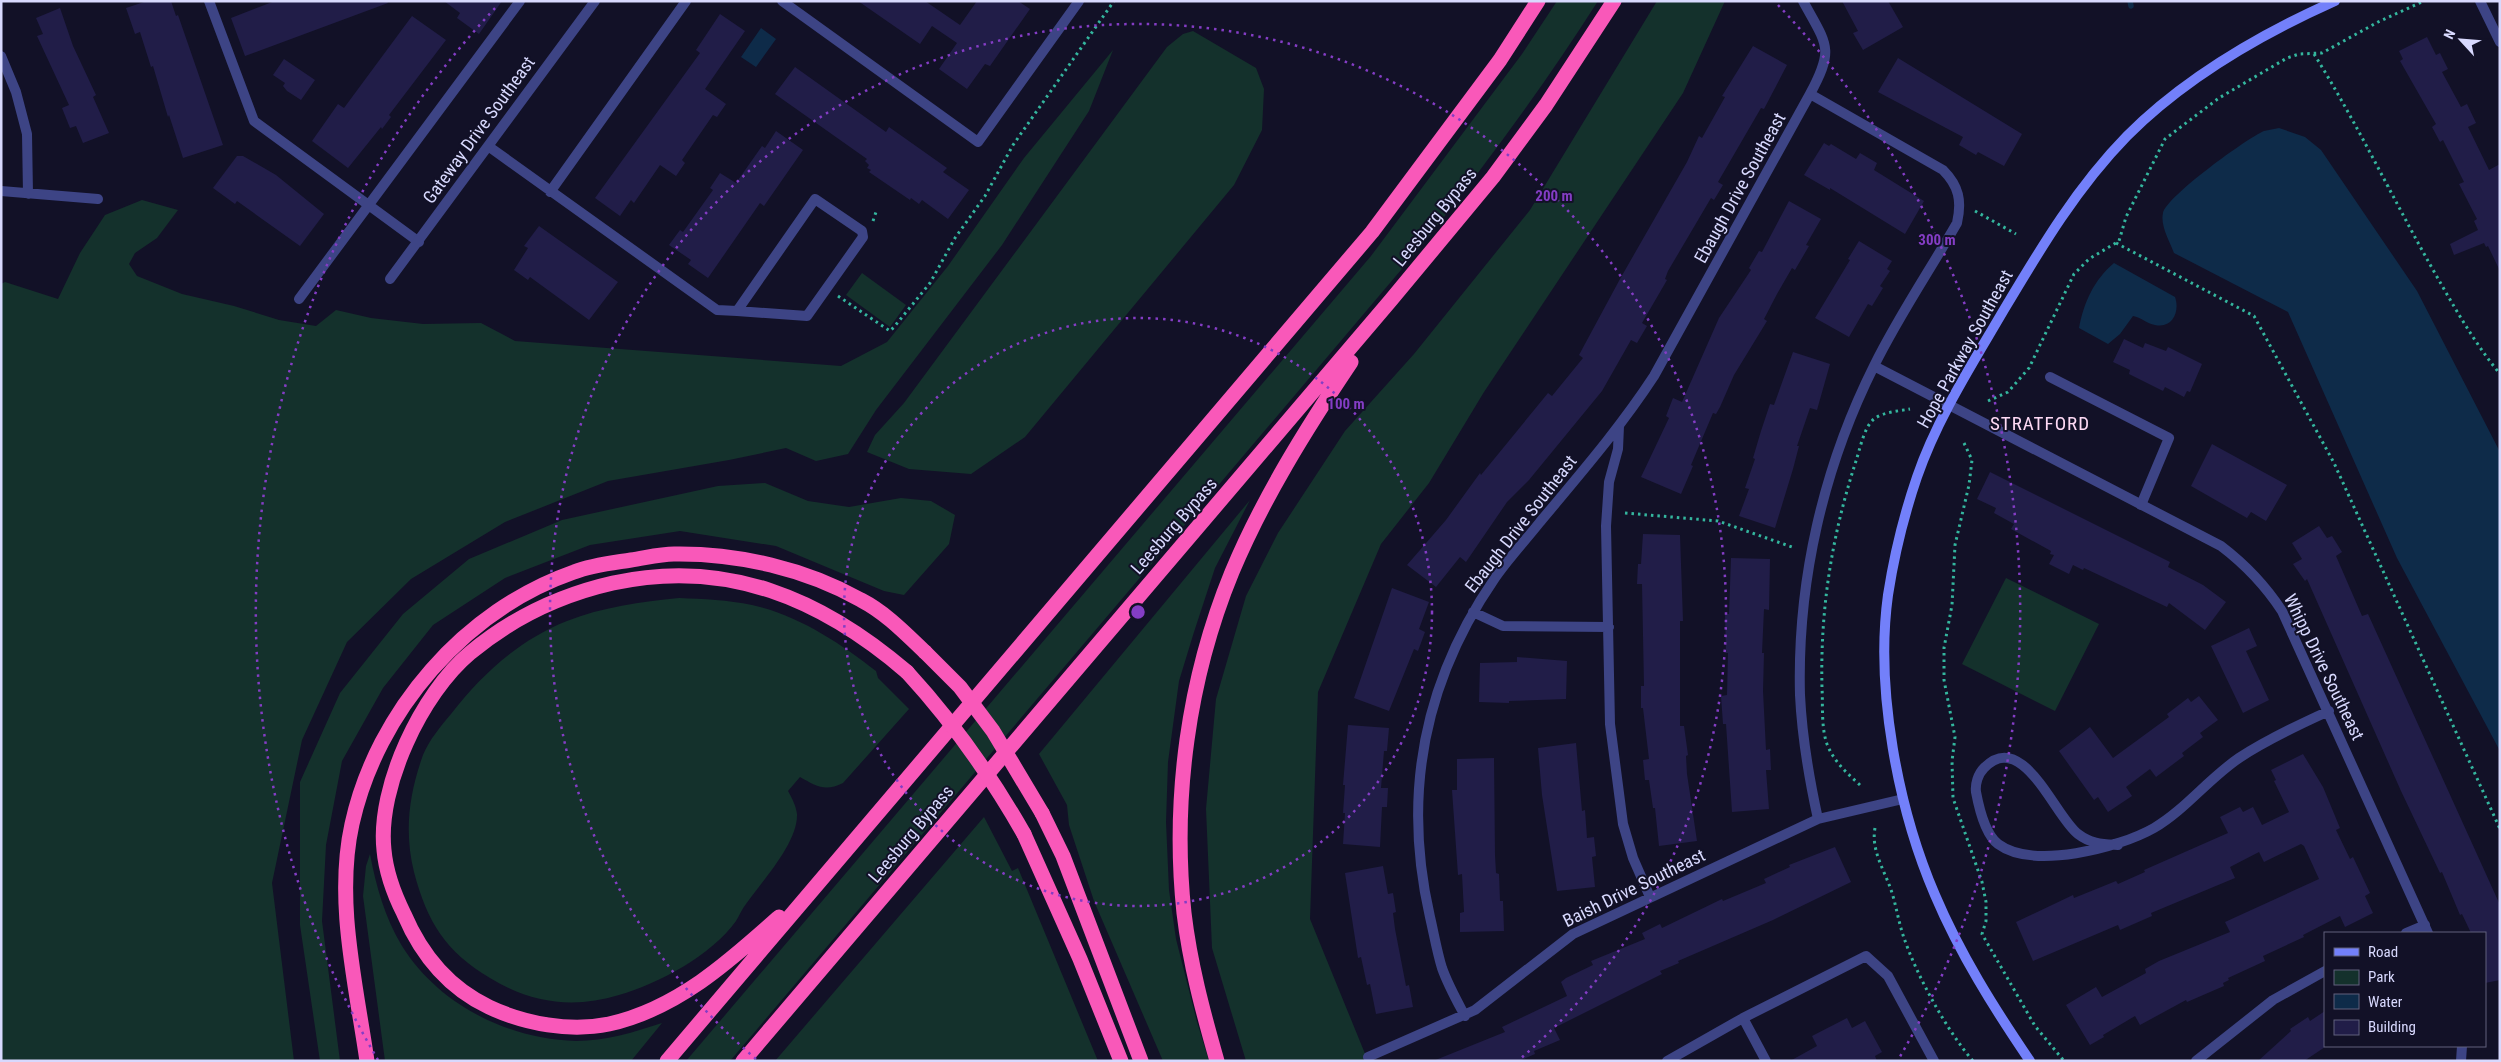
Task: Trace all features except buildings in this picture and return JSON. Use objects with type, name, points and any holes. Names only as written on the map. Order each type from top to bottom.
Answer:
[{"type":"highway","points":[[667,1061],[1372,232],[1500,60],[1538,1]]},
{"type":"highway","name":"Leesburg Bypass","points":[[743,1061],[1391,300],[1492,177],[1546,105],[1614,1]]},
{"type":"highway","points":[[1218,1061],[1202,1009],[1190,951],[1181,879],[1180,819],[1184,759],[1202,664],[1232,573],[1277,480],[1301,438],[1391,300]]},
{"type":"highway","points":[[367,1061],[346,910],[346,867],[352,824],[366,780],[384,739],[409,698],[434,666],[467,635],[505,606],[540,585],[576,571],[672,554],[713,556],[755,562],[823,581],[863,600],[887,616],[960,687],[993,731],[1042,813],[1063,856],[1141,1061]]},
{"type":"highway","points":[[880,810],[782,915],[734,958],[679,996],[638,1015],[608,1024],[558,1026],[522,1020],[481,1003],[460,989],[427,956],[413,936],[393,891],[383,848],[387,799],[396,767],[408,738],[441,686],[467,656],[495,634],[532,612],[590,588],[623,581],[662,577],[720,580],[761,588],[793,598],[852,628],[907,672],[932,700],[1003,797],[1024,834],[1080,959],[1121,1061]]},
{"type":"street","points":[[209,1],[254,121],[419,242]]},
{"type":"street","points":[[298,298],[369,206],[520,1]]},
{"type":"street","name":"Gateway Drive Southeast","points":[[390,279],[595,1]]},
{"type":"street","points":[[550,192],[686,1]]},
{"type":"street","points":[[782,1],[978,142],[1078,1]]},
{"type":"street","points":[[1803,1],[1824,40],[1826,55],[1824,69],[1810,94],[1943,170],[1953,180],[1959,194],[1960,208],[1957,222],[1874,366],[1849,420],[1830,474],[1816,530],[1807,579],[1802,634],[1800,696],[1804,746],[1818,819]]},
{"type":"street","name":"Hope Parkway Southeast","points":[[2030,1061],[1994,1008],[1961,950],[1921,860],[1903,799],[1889,714],[1886,657],[1888,597],[1898,546],[1917,477],[1949,404],[2040,250],[2061,217],[2098,168],[2127,136],[2163,104],[2212,67],[2257,40],[2335,1]]},
{"type":"street","points":[[2480,1],[2500,42]]},
{"type":"street","points":[[1,56],[16,92],[27,134],[29,152],[28,194]]},
{"type":"street","name":"Ebaugh Drive Southeast","points":[[1465,1016],[1442,968],[1422,873],[1418,826],[1419,784],[1426,730],[1438,687],[1454,648],[1473,612],[1496,576],[1619,426],[1654,376],[1810,94]]},
{"type":"street","points":[[488,146],[717,310],[807,316],[863,237],[862,231],[815,199],[738,311]]},
{"type":"street","points":[[1,191],[98,199]]},
{"type":"street","points":[[1874,366],[1949,404]]},
{"type":"street","points":[[2050,377],[2170,438],[2141,505]]},
{"type":"street","name":"Whipp Drive Southeast","points":[[1949,404],[2221,546],[2246,565],[2266,586],[2282,611],[2329,711],[2426,929]]},
{"type":"street","points":[[1619,426],[1618,449],[1609,482],[1606,526],[1610,724],[1623,824],[1633,858],[1650,897]]},
{"type":"street","points":[[1473,612],[1503,626],[1609,628]]},
{"type":"street","points":[[2118,844],[2089,842],[2077,833],[2028,767],[2016,760],[2003,758],[1993,762],[1984,768],[1978,778],[1976,791],[1988,831],[1996,843],[2009,850],[2057,855],[2087,852],[2118,844],[2154,828],[2179,812],[2236,760],[2269,739],[2329,711]]},
{"type":"street","name":"Baish Drive Southeast","points":[[1368,1057],[1465,1016],[1573,934],[1818,819],[1903,799]]},
{"type":"street","points":[[2411,932],[2426,929]]},
{"type":"street","points":[[1666,1061],[1743,1018],[1866,956],[1888,976],[1934,1061]]},
{"type":"street","points":[[2196,1061],[2273,1000],[2324,972]]},
{"type":"street","points":[[1743,1018],[1766,1061]]},
{"type":"street","points":[[2461,1061],[2462,1047]]},
{"type":"path","points":[[837,289],[836,294],[840,298],[881,326],[890,331],[894,327],[930,283],[954,238],[985,196],[1013,144],[1114,1]]},
{"type":"path","points":[[1988,402],[2008,392],[2029,368],[2074,274],[2082,264],[2119,241],[2126,218],[2165,139],[2219,98],[2257,73],[2298,54],[2322,53],[2378,22],[2424,1]]},
{"type":"path","points":[[2314,54],[2344,103],[2406,222],[2453,305],[2482,353],[2500,374]]},
{"type":"path","points":[[872,225],[876,210]]},
{"type":"path","points":[[1975,212],[2016,234]]},
{"type":"path","points":[[2116,243],[2254,316],[2334,464],[2500,829]]},
{"type":"path","points":[[1860,785],[1837,764],[1827,744],[1823,723],[1821,642],[1830,562],[1842,505],[1872,420],[1880,415],[1910,409]]},
{"type":"path","points":[[1625,513],[1718,522],[1792,547]]},
{"type":"path","points":[[1875,828],[1874,836],[1877,857],[1891,889],[1905,941],[1942,1018],[1973,1061]]},
{"type":"green space","points":[[1557,1],[1598,1],[1514,125],[1423,244],[730,1061],[686,1061],[1371,256],[1522,54]]},
{"type":"green space","points":[[1657,1],[1725,1],[1683,93],[1484,392],[1429,483],[1381,544],[1318,692],[1310,919],[1368,1061],[1246,1061],[1212,948],[1206,809],[1216,699],[1246,596],[1278,533],[1345,431],[1414,354],[1530,210]]},
{"type":"green space","points":[[1193,31],[1256,68],[1264,89],[1262,130],[1234,185],[1025,437],[971,474],[909,469],[867,452],[875,435],[904,403],[1167,47],[1183,34]]},
{"type":"green space","points":[[1113,50],[1089,111],[1002,245],[876,410],[848,454],[816,461],[786,448],[608,481],[505,522],[411,579],[347,642],[302,740],[272,883],[294,1061],[1,1061],[1,284],[5,282],[58,299],[80,253],[105,215],[142,200],[178,210],[157,238],[135,253],[129,264],[137,276],[182,294],[234,306],[279,320],[316,326],[336,310],[371,318],[423,324],[481,323],[515,341],[841,366],[887,342],[948,266],[1024,158]]},
{"type":"green space","points":[[862,273],[906,305],[890,327],[846,295]]},
{"type":"green space","points":[[765,483],[808,501],[849,507],[901,498],[931,501],[955,515],[949,544],[904,595],[884,591],[776,546],[680,531],[590,545],[505,578],[433,625],[383,688],[342,761],[326,845],[322,921],[340,1061],[320,1061],[300,925],[300,782],[340,693],[403,614],[469,559],[562,520],[718,486]]},
{"type":"green space","points":[[1250,500],[1215,568],[1194,632],[1179,681],[1168,762],[1166,822],[1169,890],[1176,939],[1209,1061],[1163,1061],[1094,901],[1069,825],[1067,805],[1039,754]]},
{"type":"green space","points":[[2006,578],[2099,624],[2055,711],[1962,664]]},
{"type":"green space","points":[[679,598],[752,605],[802,623],[833,640],[876,671],[878,678],[909,709],[843,783],[837,786],[821,787],[800,777],[788,791],[794,802],[797,814],[796,825],[786,849],[736,921],[726,933],[699,956],[683,967],[650,984],[602,999],[585,1002],[553,1001],[521,993],[490,978],[461,958],[440,934],[425,906],[414,872],[409,842],[411,799],[423,755],[436,733],[475,685],[517,648],[533,638],[567,621],[594,612],[636,603]]},
{"type":"green space","points":[[984,817],[1012,871],[1018,868],[1098,1061],[775,1061]]},
{"type":"green space","points":[[370,854],[382,901],[402,946],[417,967],[435,985],[477,1015],[525,1034],[576,1041],[609,1038],[662,1023],[631,1061],[385,1061],[363,896],[366,866]]},
{"type":"water","points":[[761,28],[776,39],[756,67],[741,57]]},
{"type":"water","points":[[2279,128],[2305,137],[2321,150],[2417,291],[2500,452],[2500,751],[2397,558],[2288,312],[2174,253],[2166,234],[2162,218],[2163,213],[2178,194],[2241,145],[2264,131]]},
{"type":"water","points":[[2114,263],[2175,297],[2177,308],[2171,322],[2161,326],[2133,316],[2120,334],[2108,344],[2079,328],[2087,300],[2095,284]]},
{"type":"waterway","points":[[2130,1],[2131,6]]},
{"type":"district","name":"STRATFORD","points":[[2040,423]]}]
